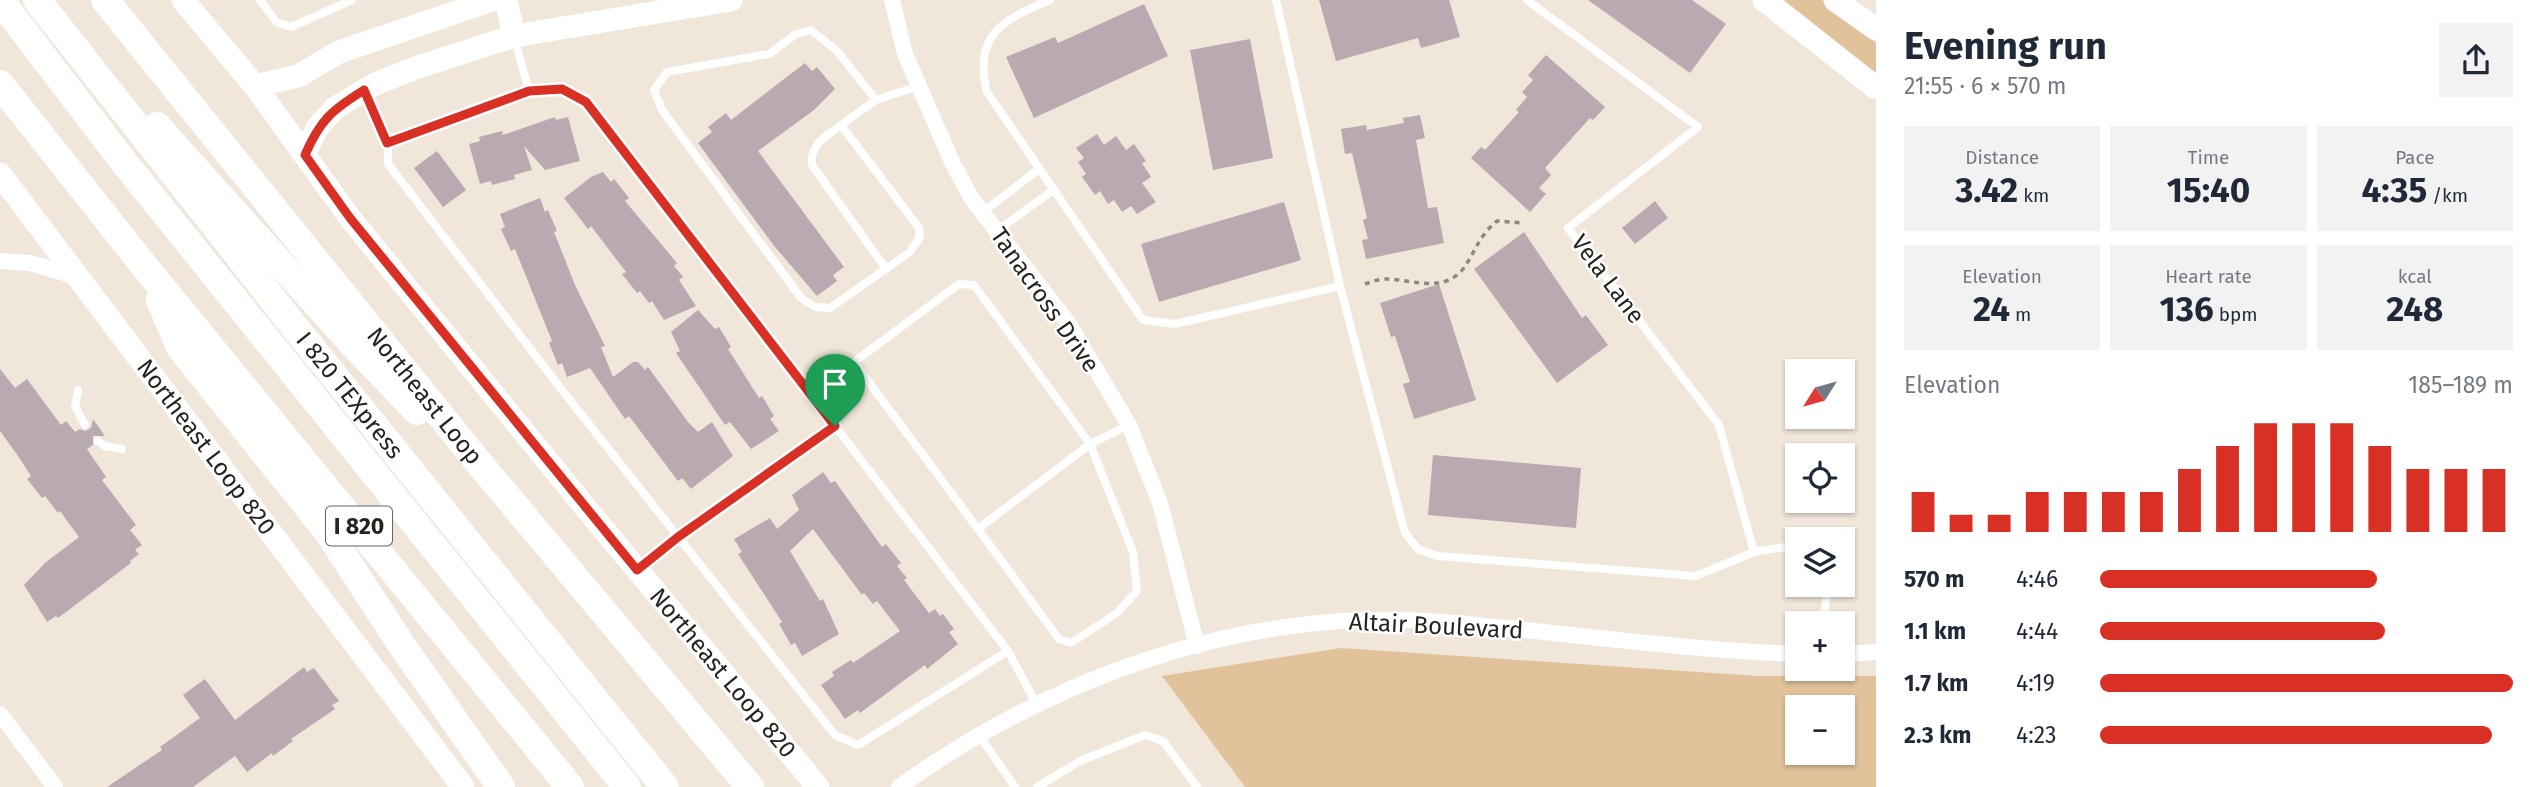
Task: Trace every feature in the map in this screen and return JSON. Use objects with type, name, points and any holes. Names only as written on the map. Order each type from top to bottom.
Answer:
[{"type":"highway","name":"I 820 TEXpress","points":[[0,0],[123,161],[627,787]]},
{"type":"highway","name":"I 820 TEXpress","points":[[37,0],[85,64],[665,787]]},
{"type":"highway","name":"Northeast Loop","points":[[105,0],[474,457],[750,787]]},
{"type":"highway","points":[[85,64],[146,114],[405,401],[474,457]]},
{"type":"highway","name":"I 820","points":[[0,84],[145,267],[570,787]]},
{"type":"highway","points":[[145,267],[180,346],[328,533],[401,645],[501,787]]},
{"type":"main road","points":[[255,86],[298,76],[340,52],[492,0]]},
{"type":"main road","points":[[506,0],[514,36]]},
{"type":"main road","points":[[305,155],[317,128],[335,108],[364,90],[415,68],[514,36],[731,0]]},
{"type":"main road","points":[[1764,0],[1876,88]]},
{"type":"main road","points":[[1835,0],[1876,29]]},
{"type":"main road","name":"Northeast Loop 820","points":[[185,1],[255,86],[350,218],[818,787]]},
{"type":"main road","name":"Northeast Loop 820","points":[[0,174],[463,787]]},
{"type":"street","name":"Tanacross Drive","points":[[892,0],[905,54],[953,164],[983,212],[1069,324],[1129,425],[1160,503],[1197,646]]},
{"type":"street","points":[[0,261],[30,264],[78,276]]},
{"type":"street","name":"Altair Boulevard","points":[[899,787],[979,735],[1088,681],[1234,635],[1367,620],[1476,624],[1724,652],[1785,654]]},
{"type":"street","points":[[1855,653],[1876,652]]},
{"type":"street","points":[[0,714],[55,787]]},
{"type":"lane","points":[[260,0],[276,22],[290,27],[352,0]]},
{"type":"lane","points":[[1050,0],[1019,13],[996,32],[984,48],[981,67],[986,92],[1143,320],[1175,324],[1340,286]]},
{"type":"lane","points":[[1276,0],[1340,286],[1405,533],[1418,549],[1437,556],[1696,576],[1754,552],[1785,547]]},
{"type":"lane","name":"Vela Lane","points":[[1527,0],[1698,127],[1569,228],[1719,425],[1754,552]]},
{"type":"lane","points":[[841,125],[919,228],[920,237],[910,252],[830,308],[815,307],[801,298],[662,110],[654,90],[667,72],[769,54],[796,34],[811,30],[837,51],[876,100]]},
{"type":"lane","points":[[514,36],[529,91]]},
{"type":"lane","points":[[886,269],[812,165],[811,154],[818,142],[876,100],[919,86]]},
{"type":"lane","points":[[387,143],[529,91],[562,89],[586,102],[1008,651],[1037,706]]},
{"type":"lane","points":[[364,90],[387,143],[388,164],[835,735],[858,745],[1008,651]]},
{"type":"lane","points":[[983,212],[1039,169]]},
{"type":"lane","points":[[997,231],[1054,190]]},
{"type":"lane","points":[[959,284],[974,285],[1090,444],[1133,552],[1138,591],[1117,613],[1071,643],[1059,639],[978,529],[854,362],[959,284]]},
{"type":"lane","points":[[78,390],[75,406],[85,425]]},
{"type":"lane","points":[[978,529],[1090,444],[1129,425]]},
{"type":"lane","points":[[637,570],[678,537],[835,426]]},
{"type":"lane","points":[[98,442],[104,446],[122,449]]},
{"type":"lane","points":[[979,735],[1015,787]]},
{"type":"lane","points":[[1037,787],[1080,761],[1145,735],[1163,741],[1197,787]]},
{"type":"path","points":[[1365,284],[1386,279],[1419,285],[1441,282],[1462,270],[1482,234],[1497,221],[1524,223]]},
{"type":"shaded area","points":[[1784,0],[1822,0],[1876,43],[1876,73]]},
{"type":"shaded area","points":[[1341,648],[1785,676],[1785,681],[1855,681],[1855,676],[1876,676],[1876,787],[1245,787],[1162,676]]},
{"type":"building","points":[[1319,0],[1449,0],[1460,37],[1421,48],[1418,38],[1336,61]]},
{"type":"building","points":[[1588,0],[1692,0],[1726,24],[1690,73]]},
{"type":"building","points":[[1144,4],[1168,56],[1034,118],[1006,57],[1055,37],[1058,43]]},
{"type":"building","points":[[1250,39],[1273,158],[1213,170],[1190,50]]},
{"type":"building","points":[[1546,55],[1605,107],[1593,120],[1590,118],[1545,168],[1551,175],[1539,188],[1546,194],[1530,212],[1471,158],[1481,147],[1485,150],[1519,112],[1516,110],[1527,97],[1522,92],[1533,80],[1528,75]]},
{"type":"building","points":[[805,63],[812,71],[817,67],[835,89],[814,110],[758,151],[844,267],[833,275],[837,281],[817,296],[775,247],[698,143],[712,132],[708,127],[726,113],[731,120]]},
{"type":"building","points":[[1420,115],[1425,138],[1416,140],[1428,208],[1437,207],[1444,243],[1366,259],[1362,240],[1368,239],[1363,220],[1367,218],[1352,153],[1345,154],[1341,129],[1366,125],[1367,130],[1404,123],[1403,118]]},
{"type":"building","points":[[555,117],[556,120],[568,117],[580,161],[545,170],[524,146],[532,170],[514,175],[515,179],[492,185],[491,181],[480,184],[469,144],[480,141],[479,137],[502,131],[503,135]]},
{"type":"building","points":[[1097,134],[1104,145],[1116,136],[1126,150],[1134,144],[1146,161],[1142,163],[1151,177],[1142,183],[1156,202],[1137,214],[1131,206],[1122,212],[1114,200],[1108,204],[1100,191],[1095,195],[1082,177],[1086,174],[1078,162],[1084,158],[1076,148]]},
{"type":"building","points":[[437,151],[466,190],[443,207],[414,168]]},
{"type":"building","points":[[603,172],[611,182],[614,179],[629,198],[625,201],[677,263],[674,266],[683,277],[679,280],[696,306],[664,320],[652,301],[649,303],[640,291],[637,293],[622,274],[626,272],[591,226],[588,229],[564,198],[591,177]]},
{"type":"building","points":[[540,198],[557,231],[554,232],[575,285],[605,346],[601,347],[613,377],[633,362],[638,362],[645,370],[648,367],[688,422],[698,432],[712,422],[733,456],[691,489],[682,478],[678,481],[629,416],[625,419],[590,368],[567,377],[562,363],[558,365],[549,343],[552,341],[515,249],[511,251],[501,229],[505,227],[500,214]]},
{"type":"building","points":[[1655,201],[1668,218],[1635,244],[1622,228]]},
{"type":"building","points":[[1284,202],[1301,260],[1159,302],[1141,244]]},
{"type":"building","points":[[1524,232],[1582,318],[1586,315],[1608,345],[1557,383],[1474,269]]},
{"type":"building","points":[[1439,284],[1476,400],[1414,419],[1403,384],[1410,382],[1395,336],[1391,337],[1380,303]]},
{"type":"building","points":[[698,310],[715,329],[719,327],[731,347],[728,349],[759,398],[762,396],[774,416],[770,419],[779,431],[751,449],[730,422],[725,425],[676,353],[680,351],[671,332]]},
{"type":"building","points":[[0,369],[15,388],[27,379],[61,425],[66,421],[75,432],[80,429],[85,431],[91,428],[93,419],[105,436],[93,436],[93,445],[87,449],[106,477],[102,480],[136,525],[130,530],[142,545],[135,550],[139,554],[131,563],[58,618],[56,616],[47,622],[24,585],[45,563],[79,537],[60,511],[58,513],[45,496],[42,498],[27,479],[31,476],[0,431]]},
{"type":"building","points":[[1433,455],[1581,468],[1576,528],[1428,515]]},
{"type":"building","points":[[823,472],[831,483],[835,481],[882,547],[886,544],[901,563],[897,566],[907,578],[904,580],[929,613],[935,609],[940,616],[943,614],[954,629],[949,632],[958,644],[927,669],[925,665],[860,713],[858,710],[845,719],[821,685],[834,676],[832,672],[851,660],[853,663],[900,631],[877,601],[873,604],[864,593],[862,595],[813,529],[790,551],[820,601],[823,599],[839,634],[802,656],[795,643],[791,645],[779,624],[782,622],[738,554],[742,552],[734,539],[770,518],[777,529],[799,510],[792,495]]},
{"type":"building","points":[[304,667],[307,672],[314,668],[339,701],[332,705],[335,709],[291,739],[293,741],[273,756],[272,753],[247,772],[235,756],[193,787],[107,787],[162,750],[160,747],[200,718],[183,695],[205,679],[235,720]]},
{"type":"route","points":[[562,89],[586,102],[835,426],[678,537],[637,570],[350,218],[305,155],[317,128],[335,108],[364,90],[387,143],[529,91],[562,89]]}]
